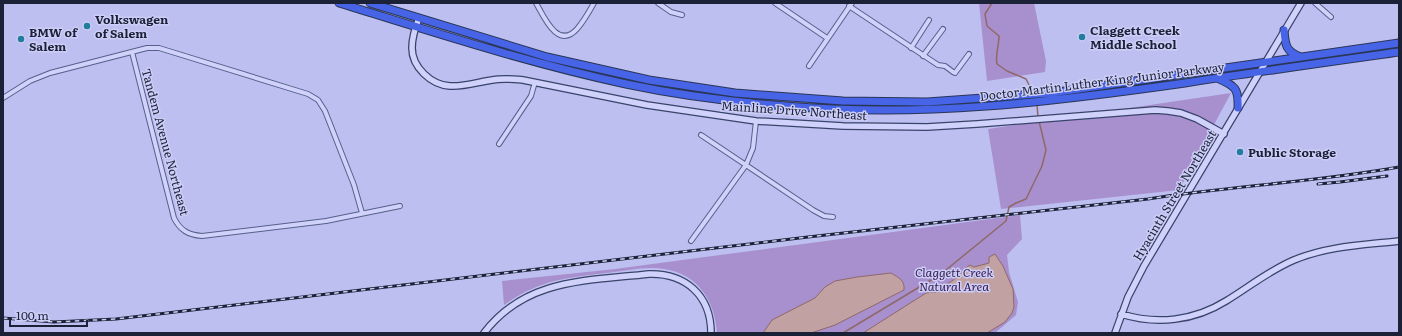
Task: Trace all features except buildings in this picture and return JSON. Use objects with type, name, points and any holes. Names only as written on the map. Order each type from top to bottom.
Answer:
[{"type":"highway","name":"Doctor Martin Luther King Junior Parkway","points":[[339,3],[501,53],[585,75],[662,91],[726,100],[787,106],[877,110],[947,109],[1018,104],[1051,101],[1399,52]]},
{"type":"highway","name":"Doctor Martin Luther King Junior Parkway","points":[[370,3],[534,53],[600,70],[656,81],[735,93],[810,100],[927,102],[1051,93],[1399,43]]},
{"type":"highway","points":[[1284,30],[1285,41],[1289,50],[1301,57]]},
{"type":"highway","points":[[1217,78],[1232,84],[1239,97],[1238,108]]},
{"type":"street","points":[[536,3],[551,28],[558,34],[564,36],[570,34],[578,28],[594,3]]},
{"type":"street","points":[[658,3],[670,12],[682,15]]},
{"type":"street","points":[[775,3],[827,38]]},
{"type":"street","name":"Hyacinth Street Northeast","points":[[1115,333],[1128,297],[1144,266],[1301,3]]},
{"type":"street","points":[[1315,3],[1331,16]]},
{"type":"street","points":[[809,66],[850,5],[923,56],[938,65],[945,66],[950,71],[954,72],[969,54]]},
{"type":"street","name":"Mainline Drive Northeast","points":[[418,18],[412,49],[414,58],[421,70],[434,81],[449,86],[509,78],[647,105],[756,121],[836,126],[891,127],[963,125],[1139,111],[1168,111],[1197,119],[1224,134]]},
{"type":"street","points":[[911,48],[929,20]]},
{"type":"street","points":[[923,56],[943,28]]},
{"type":"street","points":[[3,98],[30,81],[50,73],[147,48],[159,48],[308,94],[322,104],[354,185],[362,213]]},
{"type":"street","name":"Tandem Avenue Northeast","points":[[132,52],[174,218],[179,226],[188,234],[202,236],[326,221],[400,206]]},
{"type":"street","points":[[499,144],[531,96],[535,82]]},
{"type":"street","points":[[691,241],[746,165],[753,148],[756,121]]},
{"type":"street","points":[[701,135],[818,214],[833,216]]},
{"type":"street","points":[[1121,314],[1133,318],[1154,320],[1176,319],[1192,316],[1214,308],[1280,266],[1309,254],[1335,248],[1399,241]]},
{"type":"street","points":[[484,333],[497,318],[507,310],[525,298],[545,289],[570,283],[660,274],[680,280],[697,292],[708,310],[711,323],[711,333]]},
{"type":"green space","points":[[979,3],[1034,3],[1046,61],[1045,72],[987,81]]},
{"type":"green space","points":[[1231,93],[1179,190],[1001,209],[988,129]]},
{"type":"green space","name":"Claggett Creek Natural Area","points":[[1020,215],[1022,239],[1007,255],[1009,272],[1018,302],[1016,315],[995,333],[717,333],[713,310],[702,291],[695,283],[676,272],[657,268],[636,269],[565,279],[541,285],[529,290],[504,305],[502,281],[615,269]]},
{"type":"shaded area","points":[[995,254],[1003,266],[1013,289],[1014,307],[1012,313],[1005,322],[987,333],[863,333],[926,293],[941,291],[944,285],[948,284],[970,265],[974,267],[989,263],[989,257]]},
{"type":"shaded area","points":[[891,273],[899,278],[904,284],[904,290],[835,325],[811,333],[763,333],[772,320],[815,298],[825,287],[835,281]]},
{"type":"waterway","points":[[992,3],[985,14],[987,26],[999,36],[996,57],[997,64],[1007,71],[1026,79],[1033,93]]},
{"type":"waterway","points":[[1037,104],[1038,118]]},
{"type":"waterway","points":[[843,333],[941,274],[1006,221],[1009,207],[1026,199],[1042,166],[1046,150],[1039,121]]},
{"type":"railway","points":[[3,318],[54,322],[116,319],[808,237],[1148,199],[1399,167]]},
{"type":"railway","points":[[1318,184],[1387,176]]},
{"type":"place","name":"Volkswagen of Salem","points":[[87,26]]},
{"type":"place","name":"Claggett Creek Middle School","points":[[1082,37]]},
{"type":"place","name":"BMW of Salem","points":[[21,39]]},
{"type":"place","name":"Public Storage","points":[[1240,152]]}]
